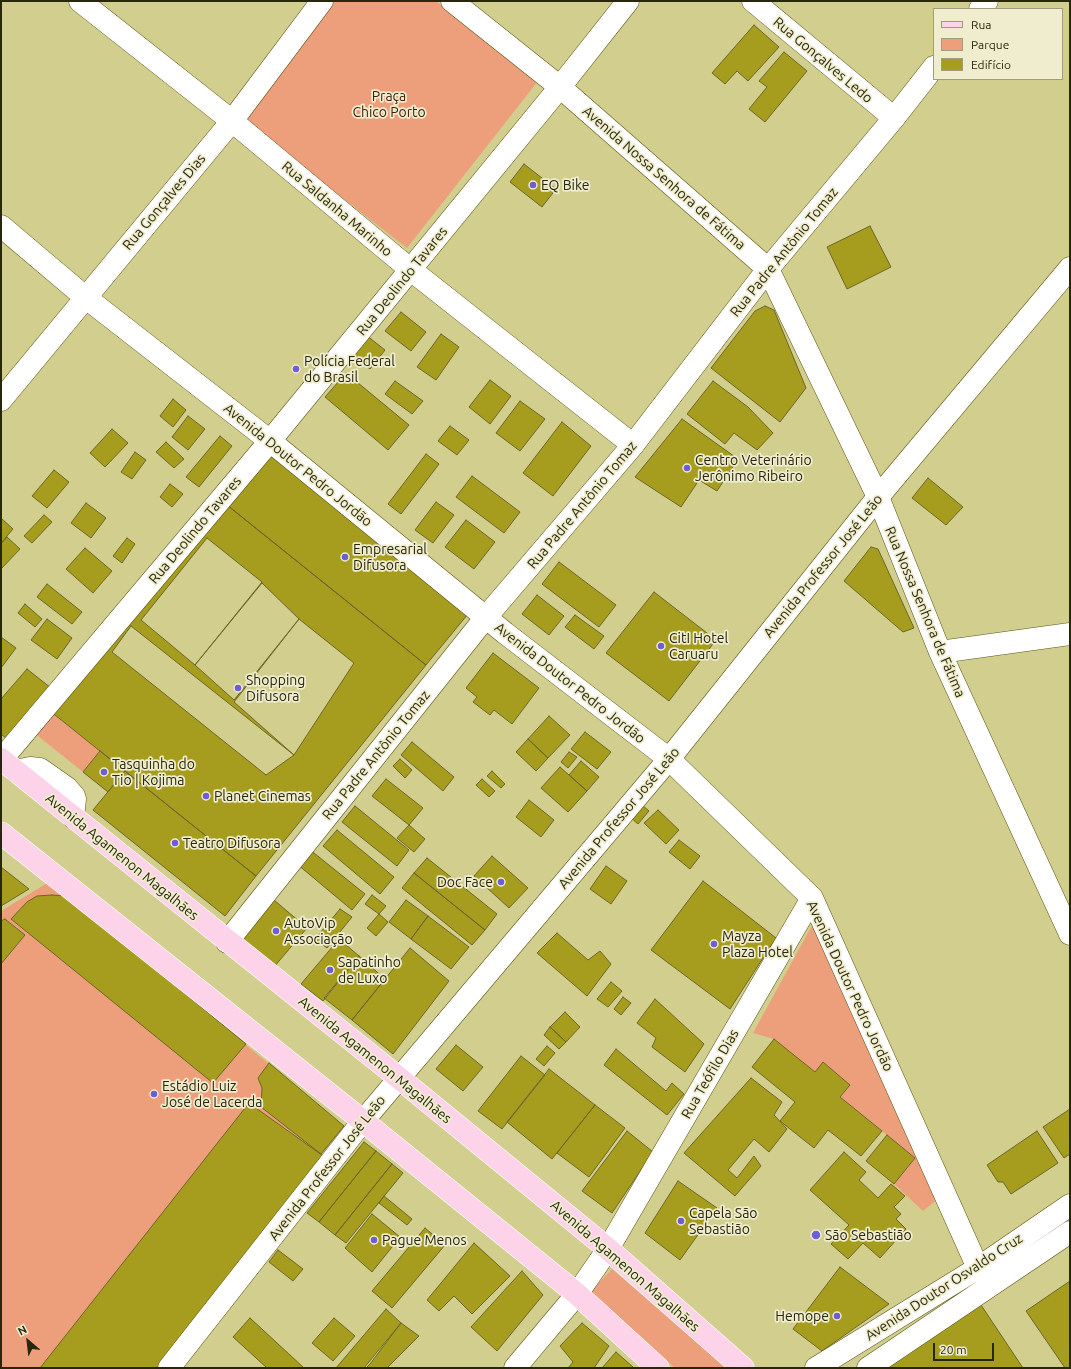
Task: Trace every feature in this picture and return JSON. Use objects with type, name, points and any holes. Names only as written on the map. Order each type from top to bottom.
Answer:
[{"type":"main road","name":"Avenida Agamenon Magalhães","points":[[6,763],[227,942],[399,1078],[608,1249],[743,1368]]},
{"type":"main road","points":[[1,833],[577,1294],[658,1368]]},
{"type":"street","name":"Rua Saldanha Marinho","points":[[80,1],[232,120],[411,270],[634,445]]},
{"type":"street","name":"Rua Gonçalves Dias","points":[[1,400],[232,120],[322,1]]},
{"type":"street","name":"Avenida Nossa Senhora de Fátima","points":[[452,1],[560,87],[768,269]]},
{"type":"street","name":"Rua Deolindo Tavares","points":[[6,763],[411,270],[628,1]]},
{"type":"street","name":"Rua Gonçalves Ledo","points":[[753,1],[894,118]]},
{"type":"street","name":"Rua Padre Antônio Tomaz","points":[[227,942],[486,617],[634,445],[768,269],[894,118],[933,68]]},
{"type":"street","name":"Avenida Doutor Pedro Jordão","points":[[1,226],[86,297],[270,441],[486,617],[669,759],[812,898],[978,1268]]},
{"type":"street","name":"Avenida Professor José Leão","points":[[169,1368],[362,1121],[669,759],[878,497],[1070,268]]},
{"type":"street","name":"Rua Nossa Senhora de Fátima","points":[[768,269],[878,497],[940,652],[1070,934]]},
{"type":"street","points":[[940,652],[1070,634]]},
{"type":"street","name":"Rua Teófilo Dias","points":[[515,1368],[577,1294],[608,1249],[812,898]]},
{"type":"street","name":"Avenida Doutor Osvaldo Cruz","points":[[816,1368],[978,1268],[1070,1205]]},
{"type":"street","name":"Avenida Doutor Osvaldo Cruz","points":[[868,1368],[1070,1232]]},
{"type":"green space","name":"Praça Chico Porto","points":[[326,1],[436,1],[538,81],[407,248],[238,117]]},
{"type":"green space","points":[[50,711],[100,751],[83,772],[33,732]]},
{"type":"green space","name":"Estádio Luiz José de Lacerda","points":[[49,882],[344,1126],[150,1368],[1,1368],[1,911]]},
{"type":"green space","points":[[815,920],[939,1198],[923,1211],[894,1184],[915,1158],[840,1097],[850,1085],[823,1063],[815,1072],[774,1039],[753,1033]]},
{"type":"green space","points":[[612,1269],[726,1368],[675,1368],[590,1292]]},
{"type":"building","points":[[754,25],[779,47],[748,81],[737,71],[725,84],[712,73]]},
{"type":"building","points":[[784,52],[807,71],[765,122],[749,109],[767,87],[759,81]]},
{"type":"building","name":"EQ Bike","points":[[524,164],[556,189],[542,207],[510,182]]},
{"type":"building","points":[[870,226],[891,267],[847,289],[827,247]]},
{"type":"building","points":[[765,306],[774,310],[806,388],[780,422],[711,368],[755,311]]},
{"type":"building","points":[[401,312],[426,332],[411,351],[385,331]]},
{"type":"building","points":[[441,334],[459,347],[436,380],[417,367]]},
{"type":"building","points":[[366,335],[385,350],[370,369],[351,354]]},
{"type":"building","points":[[346,373],[409,425],[388,450],[325,397]]},
{"type":"building","points":[[490,380],[511,396],[490,424],[469,407]]},
{"type":"building","points":[[395,381],[423,401],[412,414],[385,394]]},
{"type":"building","points":[[713,381],[748,407],[773,433],[757,450],[734,433],[725,444],[687,414]]},
{"type":"building","points":[[173,399],[186,410],[173,427],[160,416]]},
{"type":"building","points":[[520,401],[545,419],[520,451],[496,433]]},
{"type":"building","points":[[188,416],[205,429],[188,450],[172,437]]},
{"type":"building","name":"Centro Veterinário Jerônimo Ribeiro","points":[[682,419],[738,459],[717,491],[699,480],[681,507],[635,477]]},
{"type":"building","points":[[562,422],[591,446],[553,496],[523,473]]},
{"type":"building","points":[[450,426],[469,440],[457,455],[438,441]]},
{"type":"building","points":[[112,429],[128,443],[105,467],[90,453]]},
{"type":"building","points":[[220,436],[232,446],[199,487],[186,477]]},
{"type":"building","points":[[166,442],[184,459],[174,468],[156,452]]},
{"type":"building","name":"Empresarial Difusora","points":[[264,450],[468,614],[426,665],[222,501]]},
{"type":"building","points":[[135,452],[146,460],[132,479],[121,472]]},
{"type":"building","points":[[426,454],[439,464],[401,514],[388,504]]},
{"type":"building","points":[[54,470],[69,482],[47,508],[32,496]]},
{"type":"building","points":[[472,476],[520,512],[504,533],[456,497]]},
{"type":"building","points":[[928,478],[963,507],[946,525],[912,498]]},
{"type":"building","points":[[170,484],[183,494],[172,507],[160,497]]},
{"type":"building","name":"Shopping Difusora","points":[[222,501],[426,665],[256,876],[50,711]]},
{"type":"building","points":[[436,502],[454,515],[433,543],[415,530]]},
{"type":"building","points":[[86,503],[106,518],[91,538],[71,523]]},
{"type":"building","points":[[44,515],[52,522],[32,543],[24,536]]},
{"type":"building","points":[[1,518],[13,529],[1,543]]},
{"type":"building","points":[[466,520],[495,542],[474,569],[445,547]]},
{"type":"building","points":[[7,537],[20,549],[1,569],[1,544]]},
{"type":"building","points":[[127,538],[135,544],[122,563],[113,556]]},
{"type":"building","points":[[207,538],[262,582],[195,665],[141,620]]},
{"type":"building","points":[[871,547],[878,549],[914,628],[903,632],[844,581]]},
{"type":"building","points":[[85,548],[112,571],[93,593],[66,569]]},
{"type":"building","points":[[559,562],[616,605],[599,627],[542,584]]},
{"type":"building","points":[[262,583],[299,619],[234,700],[195,665]]},
{"type":"building","points":[[47,584],[82,612],[72,624],[37,597]]},
{"type":"building","name":"CitI Hotel Caruaru","points":[[654,592],[716,640],[669,701],[606,653]]},
{"type":"building","points":[[537,595],[564,616],[549,635],[522,614]]},
{"type":"building","points":[[25,604],[42,619],[35,627],[18,613]]},
{"type":"building","points":[[575,615],[604,636],[594,649],[565,627]]},
{"type":"building","points":[[47,619],[72,638],[57,659],[31,640]]},
{"type":"building","points":[[299,619],[354,663],[294,755],[234,702]]},
{"type":"building","points":[[131,626],[294,755],[266,775],[112,652]]},
{"type":"building","points":[[1,637],[16,648],[1,668]]},
{"type":"building","points":[[493,653],[539,688],[512,724],[494,710],[490,715],[473,702],[477,697],[466,688]]},
{"type":"building","points":[[27,669],[51,688],[7,739],[1,734],[1,699]]},
{"type":"building","points":[[549,716],[570,735],[548,758],[528,739]]},
{"type":"building","points":[[585,732],[611,752],[597,769],[571,749]]},
{"type":"building","points":[[528,739],[548,758],[536,771],[516,752]]},
{"type":"building","points":[[412,742],[454,777],[443,791],[401,755]]},
{"type":"building","name":"Tasquinha do Tio | Kojima","points":[[100,751],[125,771],[108,792],[83,772]]},
{"type":"building","points":[[569,752],[577,757],[568,768],[561,762]]},
{"type":"building","points":[[400,759],[412,770],[405,778],[393,766]]},
{"type":"building","points":[[581,761],[599,777],[587,791],[569,775]]},
{"type":"building","points":[[560,767],[587,791],[568,812],[541,788]]},
{"type":"building","name":"Teatro Difusora","points":[[125,771],[256,876],[225,916],[93,810]]},
{"type":"building","points":[[492,771],[505,784],[501,788],[487,776]]},
{"type":"building","points":[[386,779],[423,808],[409,825],[372,796]]},
{"type":"building","points":[[482,779],[495,791],[489,797],[476,785]]},
{"type":"building","points":[[529,800],[554,820],[541,837],[516,817]]},
{"type":"building","points":[[642,805],[649,811],[638,824],[630,817]]},
{"type":"building","points":[[355,806],[409,850],[397,866],[342,822]]},
{"type":"building","points":[[658,810],[679,830],[666,844],[644,823]]},
{"type":"building","points":[[409,825],[425,839],[414,852],[397,838]]},
{"type":"building","points":[[337,830],[394,877],[380,894],[323,846]]},
{"type":"building","points":[[679,840],[700,856],[690,869],[669,852]]},
{"type":"building","points":[[309,849],[365,894],[352,910],[297,864]]},
{"type":"building","name":"Doc Face","points":[[492,856],[528,888],[509,908],[474,876]]},
{"type":"building","points":[[427,858],[497,914],[485,930],[414,873]]},
{"type":"building","points":[[606,866],[627,881],[611,904],[590,889]]},
{"type":"building","points":[[1,867],[29,889],[1,906]]},
{"type":"building","points":[[414,873],[485,930],[472,945],[402,888]]},
{"type":"building","name":"Mayza Plaza Hotel","points":[[703,881],[776,938],[730,1009],[651,950]]},
{"type":"building","points":[[372,895],[386,906],[379,914],[365,904]]},
{"type":"building","points":[[37,896],[66,896],[246,1044],[213,1083],[11,919],[27,902]]},
{"type":"building","name":"AutoVip Associação","points":[[274,900],[307,928],[274,967],[241,940]]},
{"type":"building","points":[[406,900],[428,916],[411,939],[389,922]]},
{"type":"building","points":[[340,909],[352,917],[327,948],[315,939]]},
{"type":"building","points":[[379,914],[388,922],[376,936],[367,928]]},
{"type":"building","points":[[428,916],[469,947],[451,969],[411,939]]},
{"type":"building","points":[[5,919],[25,935],[1,964],[1,921]]},
{"type":"building","points":[[557,933],[588,960],[600,951],[611,964],[587,996],[537,953]]},
{"type":"building","name":"Sapatinho de Luxo","points":[[339,939],[359,956],[323,1001],[301,984]]},
{"type":"building","points":[[410,948],[449,981],[393,1054],[352,1020]]},
{"type":"building","points":[[359,956],[385,979],[352,1020],[324,998]]},
{"type":"building","points":[[611,982],[622,991],[608,1007],[597,999]]},
{"type":"building","points":[[623,997],[631,1003],[621,1015],[614,1009]]},
{"type":"building","points":[[655,999],[704,1044],[685,1072],[652,1047],[656,1038],[637,1023]]},
{"type":"building","points":[[565,1012],[580,1027],[566,1042],[550,1027]]},
{"type":"building","points":[[550,1027],[566,1042],[559,1049],[544,1035]]},
{"type":"building","points":[[774,1039],[815,1072],[823,1062],[850,1085],[840,1097],[882,1131],[861,1156],[828,1130],[814,1148],[780,1121],[795,1102],[752,1067]]},
{"type":"building","points":[[456,1045],[483,1067],[463,1091],[436,1069]]},
{"type":"building","points":[[547,1046],[555,1053],[544,1066],[536,1059]]},
{"type":"building","points":[[616,1049],[666,1091],[672,1083],[684,1094],[667,1115],[604,1065]]},
{"type":"building","points":[[521,1056],[545,1075],[502,1129],[478,1111]]},
{"type":"building","points":[[269,1063],[344,1126],[321,1154],[261,1107],[262,1088],[258,1078]]},
{"type":"building","points":[[549,1069],[595,1105],[552,1159],[507,1122]]},
{"type":"building","points":[[751,1078],[782,1102],[774,1115],[787,1129],[769,1152],[754,1139],[728,1170],[737,1178],[754,1156],[761,1166],[735,1196],[684,1153]]},
{"type":"building","points":[[249,1103],[326,1158],[157,1368],[40,1368]]},
{"type":"building","points":[[595,1105],[625,1128],[589,1177],[557,1153]]},
{"type":"building","points":[[1070,1109],[1070,1154],[1064,1158],[1043,1127]]},
{"type":"building","points":[[627,1131],[653,1152],[612,1213],[582,1191]]},
{"type":"building","points":[[1037,1131],[1058,1163],[1011,1194],[1003,1182],[998,1182],[987,1165]]},
{"type":"building","points":[[887,1135],[915,1158],[894,1184],[866,1161]]},
{"type":"building","points":[[364,1142],[376,1151],[319,1222],[307,1213]]},
{"type":"building","points":[[376,1151],[392,1164],[335,1235],[319,1222]]},
{"type":"building","points":[[844,1152],[866,1172],[859,1180],[878,1198],[891,1184],[905,1196],[894,1207],[901,1214],[896,1219],[906,1229],[880,1258],[863,1243],[848,1259],[831,1244],[849,1225],[810,1190]]},
{"type":"building","points":[[392,1164],[403,1173],[346,1243],[335,1235]]},
{"type":"building","name":"Capela São Sebastião","points":[[678,1181],[717,1208],[680,1260],[645,1233]]},
{"type":"building","points":[[384,1196],[412,1219],[407,1225],[379,1203]]},
{"type":"building","name":"Pague Menos","points":[[372,1214],[400,1237],[372,1272],[345,1248]]},
{"type":"building","points":[[425,1228],[445,1245],[392,1308],[372,1291]]},
{"type":"building","points":[[474,1243],[510,1276],[472,1314],[454,1296],[439,1311],[427,1300]]},
{"type":"building","points":[[278,1250],[303,1269],[293,1281],[269,1262]]},
{"type":"building","name":"Hemope","points":[[840,1267],[889,1304],[822,1351],[793,1329]]},
{"type":"building","points":[[522,1271],[543,1295],[497,1351],[471,1327]]},
{"type":"building","points":[[1070,1281],[1070,1368],[1065,1368],[1026,1311]]},
{"type":"building","points":[[979,1302],[1023,1368],[881,1368]]},
{"type":"building","points":[[386,1309],[401,1323],[370,1364],[366,1368],[336,1368]]},
{"type":"building","points":[[250,1318],[303,1368],[267,1368],[233,1337]]},
{"type":"building","points":[[334,1318],[355,1336],[333,1361],[312,1343]]},
{"type":"building","points":[[401,1323],[419,1336],[387,1368],[364,1368]]},
{"type":"building","points":[[582,1323],[609,1346],[594,1368],[568,1368],[573,1362],[560,1346]]},
{"type":"building","points":[[616,1352],[633,1367],[602,1368]]},
{"type":"place","name":"EQ Bike","points":[[533,185]]},
{"type":"place","name":"Polícia Federal do Brasil","points":[[296,369]]},
{"type":"place","name":"Centro Veterinário Jerônimo Ribeiro","points":[[687,468]]},
{"type":"place","name":"Empresarial Difusora","points":[[345,557]]},
{"type":"place","name":"CitI Hotel Caruaru","points":[[661,646]]},
{"type":"place","name":"Shopping Difusora","points":[[238,688]]},
{"type":"place","name":"Tasquinha do Tio | Kojima","points":[[104,772]]},
{"type":"place","name":"Planet Cinemas","points":[[206,796]]},
{"type":"place","name":"Teatro Difusora","points":[[175,843]]},
{"type":"place","name":"Doc Face","points":[[501,882]]},
{"type":"place","name":"AutoVip Associação","points":[[276,931]]},
{"type":"place","name":"Mayza Plaza Hotel","points":[[714,944]]},
{"type":"place","name":"Sapatinho de Luxo","points":[[330,970]]},
{"type":"place","name":"Estádio Luiz José de Lacerda","points":[[154,1094]]},
{"type":"place","name":"Capela São Sebastião","points":[[681,1221]]},
{"type":"place","name":"São Sebastião","points":[[816,1235]]},
{"type":"place","name":"Pague Menos","points":[[374,1240]]},
{"type":"place","name":"Hemope","points":[[837,1316]]}]
